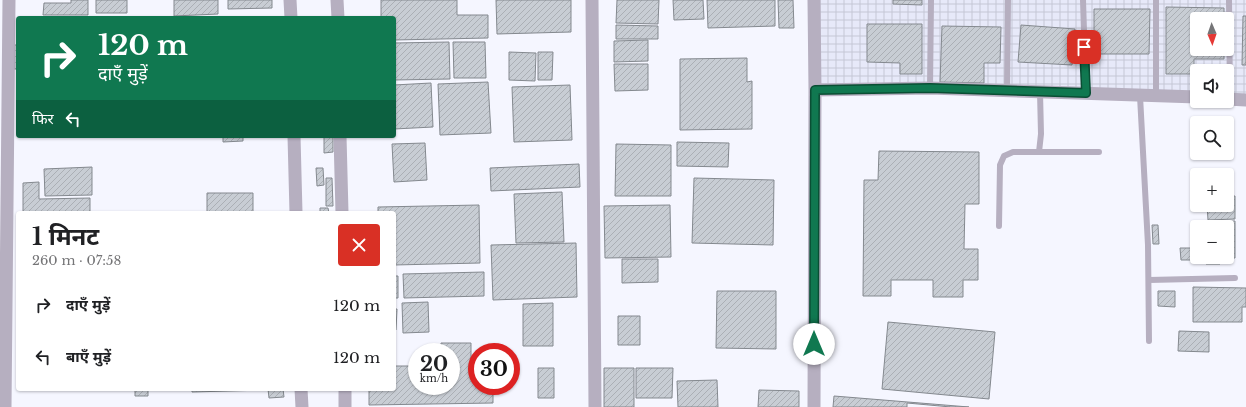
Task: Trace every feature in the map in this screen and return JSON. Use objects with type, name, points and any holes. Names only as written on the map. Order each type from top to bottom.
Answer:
[{"type":"street","points":[[5,407],[9,0]]},
{"type":"street","points":[[290,0],[291,16]]},
{"type":"street","points":[[337,0],[338,16]]},
{"type":"street","points":[[592,0],[594,407]]},
{"type":"street","points":[[814,0],[814,407]]},
{"type":"street","points":[[815,90],[930,88],[1190,97]]},
{"type":"street","points":[[1234,99],[1246,100]]},
{"type":"street","points":[[294,138],[296,211]]},
{"type":"street","points":[[340,138],[342,211]]},
{"type":"street","points":[[301,391],[302,407]]},
{"type":"street","points":[[345,391],[345,407]]},
{"type":"lane","points":[[930,88],[931,0]]},
{"type":"lane","points":[[1007,91],[1008,0]]},
{"type":"lane","points":[[1083,0],[1086,93]]},
{"type":"lane","points":[[1156,0],[1156,95]]},
{"type":"lane","points":[[1228,64],[1229,0]]},
{"type":"lane","points":[[1039,152],[1041,134],[1040,92]]},
{"type":"lane","points":[[1140,96],[1149,280],[1149,341]]},
{"type":"lane","points":[[999,226],[1000,164],[1004,156],[1013,152],[1099,152]]},
{"type":"lane","points":[[1149,280],[1235,278]]},
{"type":"shaded area","points":[[817,0],[1246,0],[1246,102],[1234,102],[1234,64],[1190,64],[1190,100],[818,90]]},
{"type":"building","points":[[71,0],[88,0],[88,15],[43,15],[44,3],[71,3]]},
{"type":"building","points":[[96,0],[127,0],[127,13],[96,13]]},
{"type":"building","points":[[174,0],[218,0],[218,14],[174,16]]},
{"type":"building","points":[[228,0],[272,0],[272,8],[228,9]]},
{"type":"building","points":[[381,0],[457,0],[457,15],[488,15],[488,38],[396,40],[396,16],[381,16]]},
{"type":"building","points":[[496,0],[571,0],[571,32],[497,34]]},
{"type":"building","points":[[617,0],[659,0],[658,24],[616,23]]},
{"type":"building","points":[[673,0],[703,0],[704,19],[674,20]]},
{"type":"building","points":[[707,0],[775,0],[775,26],[708,28]]},
{"type":"building","points":[[778,0],[793,0],[794,28],[779,28]]},
{"type":"building","points":[[893,0],[922,0],[922,5],[893,4]]},
{"type":"building","points":[[1166,7],[1224,8],[1224,12],[1190,12],[1190,56],[1224,56],[1224,59],[1194,59],[1194,64],[1190,64],[1190,74],[1166,74]]},
{"type":"building","points":[[1094,9],[1150,9],[1149,54],[1094,54]]},
{"type":"building","points":[[1243,16],[1246,16],[1246,65],[1242,65]]},
{"type":"building","points":[[867,24],[922,24],[922,74],[900,74],[900,63],[867,62]]},
{"type":"building","points":[[616,25],[658,26],[658,39],[616,39]]},
{"type":"building","points":[[1021,25],[1075,29],[1072,65],[1018,62]]},
{"type":"building","points":[[942,26],[1001,27],[1000,63],[984,63],[984,83],[940,82]]},
{"type":"building","points":[[648,40],[648,61],[614,62],[614,41]]},
{"type":"building","points":[[449,42],[450,79],[396,80],[396,43]]},
{"type":"building","points":[[453,42],[485,42],[486,78],[454,78]]},
{"type":"building","points":[[14,45],[16,45],[16,69],[14,69]]},
{"type":"building","points":[[509,52],[536,53],[535,81],[509,80]]},
{"type":"building","points":[[538,52],[553,52],[552,80],[538,80]]},
{"type":"building","points":[[747,58],[747,82],[752,81],[752,129],[680,130],[680,59]]},
{"type":"building","points":[[614,64],[648,64],[648,90],[615,91]]},
{"type":"building","points":[[488,82],[491,133],[440,135],[438,84]]},
{"type":"building","points":[[431,83],[433,127],[396,129],[396,85]]},
{"type":"building","points":[[570,85],[572,140],[514,142],[512,87]]},
{"type":"building","points":[[223,138],[243,138],[243,141],[223,142]]},
{"type":"building","points":[[324,138],[333,138],[333,152],[324,153]]},
{"type":"building","points":[[677,142],[729,143],[728,167],[677,166]]},
{"type":"building","points":[[425,143],[427,180],[394,182],[392,144]]},
{"type":"building","points":[[616,144],[671,145],[671,196],[615,196]]},
{"type":"building","points":[[879,151],[979,152],[979,204],[965,204],[964,249],[978,249],[978,280],[963,280],[963,297],[933,297],[933,280],[891,280],[891,296],[863,296],[864,180],[878,180]]},
{"type":"building","points":[[579,164],[580,187],[491,191],[490,168]]},
{"type":"building","points":[[92,167],[92,195],[45,196],[44,169]]},
{"type":"building","points":[[316,168],[323,168],[324,185],[317,186]]},
{"type":"building","points":[[326,178],[332,178],[333,206],[326,206]]},
{"type":"building","points":[[694,178],[774,180],[773,245],[692,243]]},
{"type":"building","points":[[39,182],[39,199],[90,198],[90,211],[23,211],[23,183]]},
{"type":"building","points":[[562,192],[564,242],[516,243],[514,194]]},
{"type":"building","points":[[207,193],[253,193],[253,211],[207,211]]},
{"type":"building","points":[[1235,196],[1235,219],[1208,220],[1207,212],[1234,212]]},
{"type":"building","points":[[479,205],[480,263],[396,265],[396,211],[378,211],[378,207]]},
{"type":"building","points":[[670,205],[671,257],[605,258],[604,206]]},
{"type":"building","points":[[320,208],[328,208],[329,211],[320,211]]},
{"type":"building","points":[[1234,221],[1235,221],[1234,258]]},
{"type":"building","points":[[1152,225],[1158,225],[1159,244],[1153,244]]},
{"type":"building","points":[[576,243],[577,297],[493,300],[491,245]]},
{"type":"building","points":[[1180,248],[1190,248],[1190,260],[1181,260]]},
{"type":"building","points":[[622,259],[658,259],[658,282],[622,283]]},
{"type":"building","points":[[484,272],[484,296],[404,298],[403,274]]},
{"type":"building","points":[[396,276],[398,276],[398,298],[396,298]]},
{"type":"building","points":[[1193,287],[1246,288],[1246,307],[1242,307],[1242,322],[1193,322]]},
{"type":"building","points":[[717,291],[776,291],[776,349],[716,348]]},
{"type":"building","points":[[1158,291],[1175,291],[1175,307],[1158,306]]},
{"type":"building","points":[[428,302],[429,332],[403,333],[402,303]]},
{"type":"building","points":[[553,303],[553,346],[523,346],[523,304]]},
{"type":"building","points":[[396,309],[397,309],[396,330]]},
{"type":"building","points":[[618,316],[640,316],[640,345],[618,345]]},
{"type":"building","points":[[888,322],[995,332],[989,399],[882,389]]},
{"type":"building","points":[[1179,331],[1209,332],[1209,352],[1178,351]]},
{"type":"building","points":[[460,343],[468,343],[468,395],[493,395],[493,403],[369,405],[369,391],[396,391],[396,366],[408,366],[408,395],[460,395]]},
{"type":"building","points":[[538,368],[554,368],[554,398],[538,398]]},
{"type":"building","points":[[604,368],[634,368],[634,407],[604,407]]},
{"type":"building","points":[[636,368],[673,368],[672,398],[636,398]]},
{"type":"building","points":[[717,380],[718,407],[678,407],[677,381]]},
{"type":"building","points":[[759,390],[799,391],[799,407],[758,407]]},
{"type":"building","points":[[135,391],[148,391],[148,396],[135,396]]},
{"type":"building","points":[[192,391],[229,391],[192,392]]},
{"type":"building","points":[[268,391],[283,391],[284,397],[269,398]]},
{"type":"building","points":[[834,396],[969,407],[907,403],[907,407],[833,407]]},
{"type":"route","points":[[814,344],[815,90],[930,88],[1086,93],[1084,47]]}]
